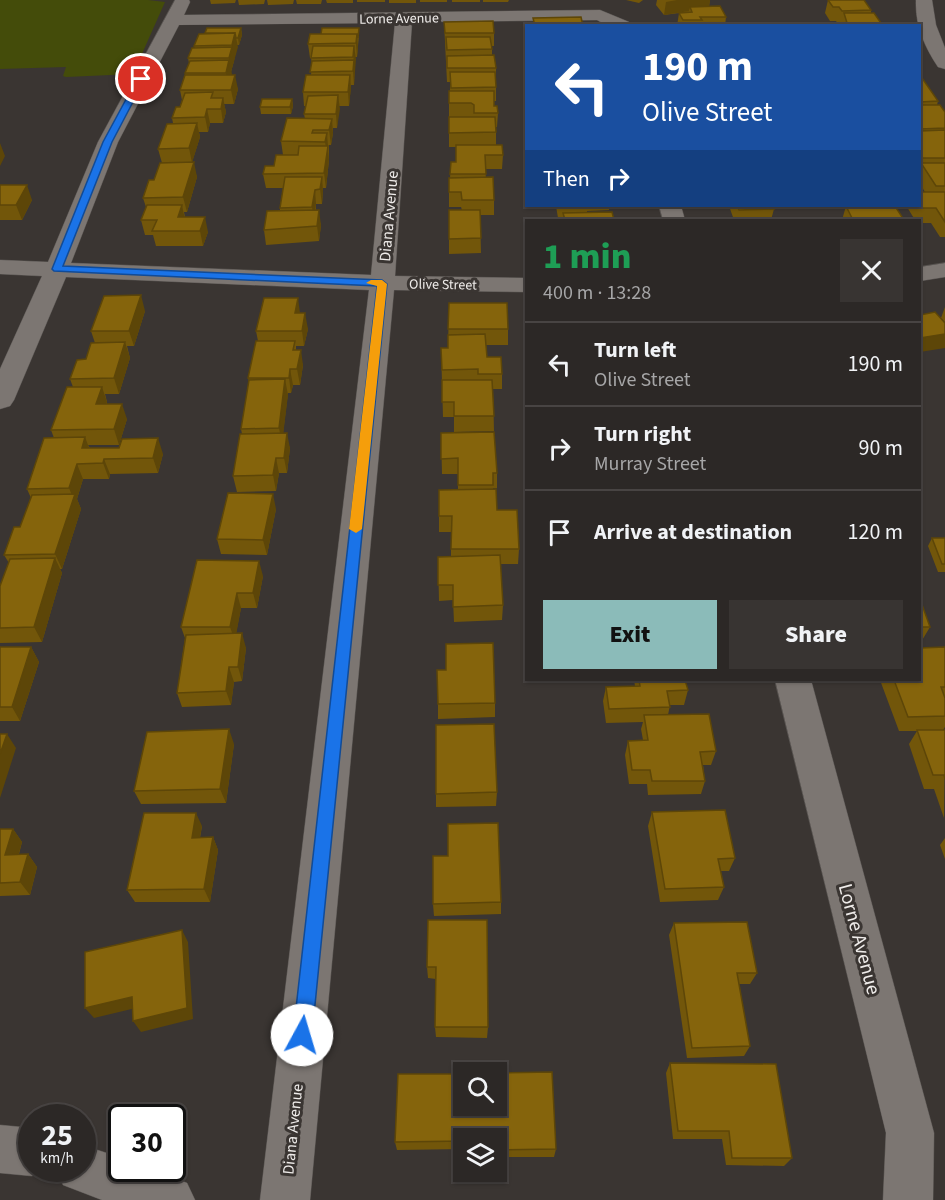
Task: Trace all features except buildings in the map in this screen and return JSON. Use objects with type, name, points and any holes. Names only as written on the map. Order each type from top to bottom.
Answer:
[{"type":"street","points":[[0,400],[57,269],[108,142],[183,0]]},
{"type":"street","points":[[924,0],[923,16],[933,44],[945,63]]},
{"type":"street","name":"Lorne Avenue","points":[[172,20],[600,15],[621,24]]},
{"type":"street","name":"Diana Avenue","points":[[285,1200],[382,284],[404,19]]},
{"type":"street","name":"Olive Street","points":[[0,267],[382,284],[525,285]]},
{"type":"street","points":[[921,274],[945,270]]},
{"type":"street","name":"Lorne Avenue","points":[[793,681],[910,1133],[908,1200]]},
{"type":"street","points":[[0,1149],[18,1151]]},
{"type":"street","points":[[96,1174],[170,1200]]},
{"type":"green space","points":[[0,0],[165,2],[133,74],[66,77],[63,76],[66,67],[0,69]]},
{"type":"slow traffic","points":[[356,529],[382,284],[371,283]]},
{"type":"route","points":[[141,79],[108,142],[57,269],[382,284],[302,1035]]}]
